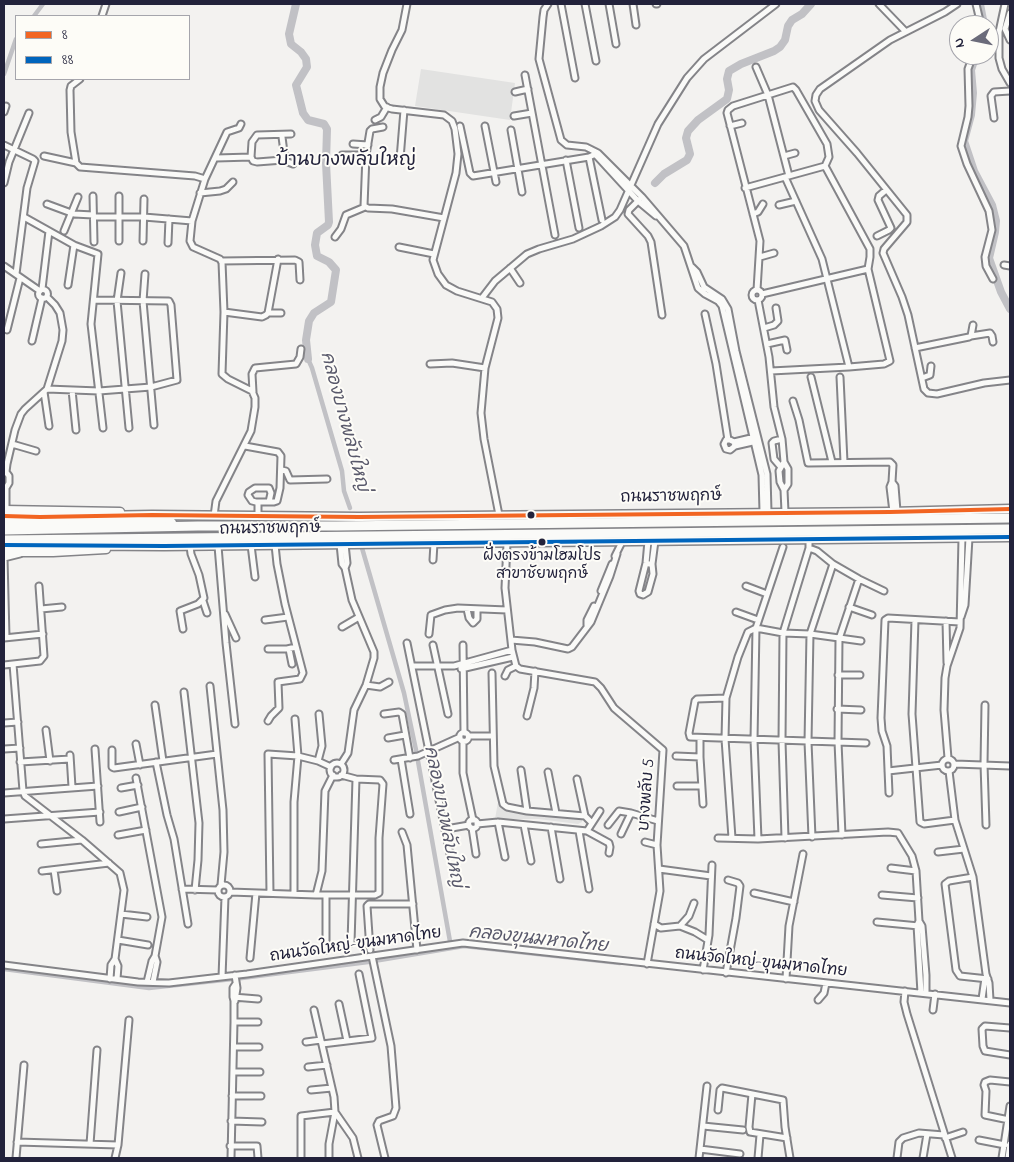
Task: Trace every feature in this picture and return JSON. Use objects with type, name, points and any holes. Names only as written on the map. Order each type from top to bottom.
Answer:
[{"type":"main road","name":"ถนนราชพฤกษ์","points":[[5,512],[40,518],[152,515],[379,517],[1010,508]]},
{"type":"main road","points":[[893,511],[944,519]]},
{"type":"main road","points":[[336,526],[379,517]]},
{"type":"main road","name":"ถนนราชพฤกษ์","points":[[4,530],[198,526],[1010,518]]},
{"type":"main road","points":[[4,523],[150,522],[198,526]]},
{"type":"main road","name":"ถนนราชพฤกษ์","points":[[4,540],[1010,528]]},
{"type":"main road","points":[[524,534],[534,538],[581,541]]},
{"type":"main road","points":[[345,544],[379,537]]},
{"type":"main road","name":"ถนนราชพฤกษ์","points":[[130,546],[964,539],[1010,537]]},
{"type":"main road","points":[[4,545],[82,544],[130,546]]},
{"type":"main road","points":[[4,552],[94,550],[130,546]]},
{"type":"street","points":[[407,4],[404,23],[383,74],[380,99],[387,107],[444,115],[454,125],[458,145],[457,162],[434,260],[436,268],[446,285],[457,291],[482,298],[494,304],[498,313],[485,368],[481,405],[484,436],[499,515]]},
{"type":"street","points":[[548,4],[544,10],[539,54],[561,140],[567,146],[580,146],[593,154],[631,186],[640,199],[684,246],[698,288],[714,296],[724,310],[764,474],[766,512]]},
{"type":"street","points":[[561,4],[575,78]]},
{"type":"street","points":[[585,4],[596,61]]},
{"type":"street","points":[[609,4],[616,44]]},
{"type":"street","points":[[633,4],[636,24]]},
{"type":"street","points":[[482,298],[490,287],[510,268],[532,252],[572,239],[610,221],[619,212],[658,124],[691,72],[709,55],[776,4]]},
{"type":"street","points":[[879,4],[905,31]]},
{"type":"street","points":[[957,4],[945,12],[905,31],[820,89],[815,98],[819,110],[858,153],[908,217],[907,222],[884,249],[883,253],[902,297],[924,388],[928,393],[949,393],[984,383],[1010,380]]},
{"type":"street","points":[[1005,4],[999,32],[999,58],[1002,69],[1010,83]]},
{"type":"street","points":[[1010,13],[1005,29],[1010,40]]},
{"type":"street","points":[[969,65],[968,117],[960,146],[989,211],[992,230],[985,258],[988,272],[993,279]]},
{"type":"street","points":[[756,67],[768,95],[784,156],[787,176],[822,259],[849,367]]},
{"type":"street","points":[[525,75],[555,235]]},
{"type":"street","points":[[76,163],[71,132],[70,90],[71,86],[79,80]]},
{"type":"street","points":[[785,512],[784,490],[780,482],[782,438],[774,407],[771,371],[764,328],[758,300],[755,300],[752,295],[757,290],[760,241],[727,113],[730,108],[790,87],[795,88],[827,144],[829,157],[825,166]]},
{"type":"street","points":[[515,92],[528,89]]},
{"type":"street","points":[[994,118],[990,96],[996,92],[1010,91]]},
{"type":"street","points":[[4,112],[6,106]]},
{"type":"street","points":[[375,120],[381,117],[387,107]]},
{"type":"street","points":[[400,159],[404,110]]},
{"type":"street","points":[[4,183],[9,162],[29,113]]},
{"type":"street","points":[[514,116],[532,113]]},
{"type":"street","points":[[730,126],[742,123]]},
{"type":"street","points":[[241,124],[239,128],[227,132],[205,178],[188,220],[191,244],[221,261],[295,260],[299,262],[300,280]]},
{"type":"street","points":[[460,126],[470,172],[476,176],[593,154]]},
{"type":"street","points":[[485,126],[496,182]]},
{"type":"street","points":[[365,207],[366,155],[371,129],[383,127]]},
{"type":"street","points":[[511,130],[522,192]]},
{"type":"street","points":[[252,158],[252,142],[257,135],[291,134]]},
{"type":"street","points":[[282,137],[285,160]]},
{"type":"street","points":[[353,144],[368,145]]},
{"type":"street","points":[[4,145],[34,161],[27,188],[18,276],[7,330]]},
{"type":"street","points":[[593,154],[602,220]]},
{"type":"street","points":[[784,156],[795,154]]},
{"type":"street","points":[[342,155],[366,155]]},
{"type":"street","points":[[44,156],[76,163],[80,167],[205,178]]},
{"type":"street","points":[[216,158],[252,158],[253,161],[257,162],[285,160],[293,164]]},
{"type":"street","points":[[566,160],[579,228]]},
{"type":"street","points":[[745,188],[825,166]]},
{"type":"street","points":[[771,371],[884,364],[890,360],[868,269],[870,249],[825,166]]},
{"type":"street","points":[[200,193],[220,192],[226,189],[232,182]]},
{"type":"street","points":[[877,236],[891,228],[878,200],[879,196],[886,190]]},
{"type":"street","points":[[93,196],[94,242]]},
{"type":"street","points":[[118,196],[119,241]]},
{"type":"street","points":[[64,231],[78,197]]},
{"type":"street","points":[[143,241],[144,199]]},
{"type":"street","points":[[640,199],[629,210],[628,214],[651,242],[662,314]]},
{"type":"street","points":[[779,205],[796,201]]},
{"type":"street","points":[[47,204],[71,213],[94,216],[188,220]]},
{"type":"street","points":[[753,214],[758,212],[763,204]]},
{"type":"street","points":[[335,237],[341,229],[346,215],[365,207],[400,210],[444,218]]},
{"type":"street","points":[[24,218],[74,245],[98,255],[92,324],[103,428]]},
{"type":"street","points":[[168,243],[169,219]]},
{"type":"street","points":[[41,290],[49,231]]},
{"type":"street","points":[[68,285],[74,245]]},
{"type":"street","points":[[399,247],[434,254]]},
{"type":"street","points":[[760,257],[774,253]]},
{"type":"street","points":[[268,313],[278,259]]},
{"type":"street","points":[[221,261],[223,265],[224,312],[222,374],[252,392]]},
{"type":"street","points":[[4,266],[41,290],[47,291],[32,341]]},
{"type":"street","points":[[510,268],[520,283]]},
{"type":"street","points":[[762,294],[868,269]]},
{"type":"street","points":[[121,273],[118,301],[129,428]]},
{"type":"street","points":[[145,274],[143,301],[154,425]]},
{"type":"street","points":[[757,290],[762,294]]},
{"type":"street","points":[[758,300],[762,294]]},
{"type":"street","points":[[44,298],[55,305],[60,314],[63,330],[62,341],[45,390],[49,426]]},
{"type":"street","points":[[5,512],[5,485],[9,483],[9,476],[5,474],[21,414],[28,404],[45,390],[99,391],[151,386],[177,380],[172,305],[167,301],[94,300]]},
{"type":"street","points":[[764,328],[774,325],[778,321],[776,308]]},
{"type":"street","points":[[224,312],[262,317],[268,313],[282,313]]},
{"type":"street","points":[[705,314],[732,443],[756,439]]},
{"type":"street","points":[[971,336],[973,325]]},
{"type":"street","points":[[915,348],[990,333],[993,342]]},
{"type":"street","points":[[767,344],[785,340],[787,350]]},
{"type":"street","points":[[214,516],[216,501],[245,446],[255,416],[252,374],[255,368],[296,364],[300,357],[301,349]]},
{"type":"street","points":[[430,364],[452,363],[485,368]]},
{"type":"street","points":[[922,378],[930,375],[931,366]]},
{"type":"street","points":[[812,377],[832,462]]},
{"type":"street","points":[[840,377],[844,462]]},
{"type":"street","points":[[72,390],[76,430]]},
{"type":"street","points":[[793,402],[808,462],[890,462],[892,465],[892,482],[890,487],[893,511]]},
{"type":"street","points":[[782,438],[772,443],[774,459],[788,468],[788,484],[784,490]]},
{"type":"street","points":[[12,444],[36,451]]},
{"type":"street","points":[[245,446],[280,454],[282,470],[277,501],[269,502],[252,501],[248,495],[250,490],[254,488],[269,488],[269,502]]},
{"type":"street","points":[[282,470],[286,471],[290,480],[327,479]]},
{"type":"street","points":[[258,502],[258,517]]},
{"type":"street","points":[[948,758],[944,698],[948,666],[958,634],[960,620],[960,572],[964,539]]},
{"type":"street","points":[[960,620],[965,605],[968,572],[964,539]]},
{"type":"street","points":[[784,838],[782,741],[783,633],[810,549],[809,540]]},
{"type":"street","points":[[652,541],[652,577],[648,592],[643,595],[639,591],[652,541]]},
{"type":"street","points":[[511,640],[535,642],[568,649],[574,645],[587,626],[587,620],[605,585],[622,542]]},
{"type":"street","points":[[433,560],[434,543]]},
{"type":"street","points":[[505,676],[508,670],[516,666],[512,650],[505,581],[508,543]]},
{"type":"street","points":[[341,764],[348,753],[354,710],[366,685],[374,658],[374,652],[352,600],[345,568],[347,563],[345,544]]},
{"type":"street","points":[[251,545],[255,577]]},
{"type":"street","points":[[268,721],[270,716],[279,708],[278,682],[302,678],[303,673],[288,617],[275,545]]},
{"type":"street","points":[[190,546],[203,588],[203,600],[207,613]]},
{"type":"street","points":[[218,546],[235,724]]},
{"type":"street","points":[[758,839],[754,740],[756,628],[782,547]]},
{"type":"street","points":[[810,549],[817,551],[833,564],[859,579],[884,591]]},
{"type":"street","points":[[26,553],[4,558],[5,638],[43,634]]},
{"type":"street","points":[[646,563],[652,564]]},
{"type":"street","points":[[812,837],[808,742],[810,634],[833,564]]},
{"type":"street","points":[[960,572],[968,572]]},
{"type":"street","points":[[842,835],[837,709],[839,639],[859,579]]},
{"type":"street","points":[[4,665],[43,659],[39,586]]},
{"type":"street","points":[[746,586],[767,594]]},
{"type":"street","points":[[183,629],[180,611],[203,600]]},
{"type":"street","points":[[41,609],[62,607]]},
{"type":"street","points":[[849,607],[872,615]]},
{"type":"street","points":[[429,634],[431,617],[434,614],[449,609],[507,610]]},
{"type":"street","points":[[467,609],[468,618],[473,622],[477,619],[477,609]]},
{"type":"street","points":[[223,612],[236,638]]},
{"type":"street","points":[[736,612],[758,620]]},
{"type":"street","points":[[265,620],[288,617]]},
{"type":"street","points":[[342,627],[359,617]]},
{"type":"street","points":[[889,792],[887,746],[883,735],[881,718],[885,622],[888,618],[960,620]]},
{"type":"street","points":[[915,620],[912,714],[921,824],[955,820]]},
{"type":"street","points":[[946,621],[948,666]]},
{"type":"street","points":[[732,838],[725,739],[726,698],[738,657],[748,632],[756,628],[783,633],[810,634],[861,641]]},
{"type":"street","points":[[407,643],[450,854]]},
{"type":"street","points":[[433,646],[448,714]]},
{"type":"street","points":[[463,646],[463,773],[473,824],[476,854]]},
{"type":"street","points":[[268,649],[296,647]]},
{"type":"street","points":[[289,649],[292,664]]},
{"type":"street","points":[[412,666],[463,667],[491,659],[512,650]]},
{"type":"street","points":[[491,659],[513,657]]},
{"type":"street","points":[[13,664],[23,791],[29,800],[82,840],[120,873],[124,890],[115,959],[111,965],[110,978]]},
{"type":"street","name":"บางพลับ 5","points":[[516,666],[520,669],[596,684],[614,708],[662,748],[664,756],[657,845],[660,891],[647,964]]},
{"type":"street","points":[[526,716],[533,694],[536,671]]},
{"type":"street","points":[[492,673],[494,766],[503,804],[507,807],[527,811],[556,812],[584,816],[591,822]]},
{"type":"street","points":[[838,674],[860,675]]},
{"type":"street","points":[[366,685],[380,687],[389,682]]},
{"type":"street","points":[[210,686],[223,810],[224,852],[220,895],[225,897]]},
{"type":"street","points":[[184,692],[199,823],[195,890]]},
{"type":"street","points":[[726,698],[697,699],[695,701],[688,733],[692,738],[866,743]]},
{"type":"street","points":[[985,705],[986,824]]},
{"type":"street","points":[[155,706],[163,761]]},
{"type":"street","points":[[837,709],[861,710]]},
{"type":"street","points":[[384,714],[401,713],[410,758]]},
{"type":"street","points":[[318,761],[322,746],[319,714]]},
{"type":"street","points":[[294,894],[294,802],[298,756],[295,719]]},
{"type":"street","points":[[4,723],[18,722]]},
{"type":"street","points":[[46,730],[50,761]]},
{"type":"street","points":[[388,738],[405,735]]},
{"type":"street","points":[[394,760],[418,756],[464,737],[492,736]]},
{"type":"street","points":[[700,738],[703,804]]},
{"type":"street","points":[[136,744],[140,765]]},
{"type":"street","points":[[4,749],[20,748]]},
{"type":"street","points":[[95,749],[100,822]]},
{"type":"street","points":[[112,750],[113,768],[217,754]]},
{"type":"street","points":[[270,893],[268,754],[298,756],[318,761],[331,767]]},
{"type":"street","points":[[676,756],[700,757]]},
{"type":"street","points":[[20,762],[50,761],[70,757],[72,787]]},
{"type":"street","points":[[948,758],[953,760],[955,764]]},
{"type":"street","points":[[942,765],[944,760],[948,758]]},
{"type":"street","points":[[401,759],[410,814]]},
{"type":"street","points":[[156,762],[174,839],[188,924]]},
{"type":"street","points":[[331,767],[336,763],[341,764]]},
{"type":"street","points":[[341,764],[344,769],[341,775]]},
{"type":"street","points":[[955,764],[1010,766]]},
{"type":"street","points":[[949,771],[952,770],[955,764]]},
{"type":"street","points":[[888,771],[942,765]]},
{"type":"street","points":[[942,765],[944,769],[949,771]]},
{"type":"street","points":[[222,977],[225,897],[230,892],[316,895],[379,893],[381,888],[380,838],[383,784],[380,780],[356,779],[341,775],[337,777],[330,771],[331,767]]},
{"type":"street","points":[[521,770],[527,811]]},
{"type":"street","points":[[949,771],[955,820],[974,877],[990,1000]]},
{"type":"street","points":[[548,772],[556,812]]},
{"type":"street","points":[[316,895],[322,870],[325,791],[333,775]]},
{"type":"street","points":[[136,778],[162,917],[155,956],[152,961],[150,982]]},
{"type":"street","points":[[351,943],[356,779]]},
{"type":"street","points":[[577,779],[584,816]]},
{"type":"street","points":[[121,788],[138,785]]},
{"type":"street","points":[[4,793],[98,786]]},
{"type":"street","points":[[677,786],[701,786]]},
{"type":"street","points":[[119,812],[142,807]]},
{"type":"street","points":[[587,831],[591,822],[600,811]]},
{"type":"street","points":[[608,825],[619,811],[631,812],[658,821]]},
{"type":"street","points":[[4,818],[100,812]]},
{"type":"street","points":[[621,834],[631,812]]},
{"type":"street","points":[[446,829],[498,822],[587,831],[609,843],[609,853]]},
{"type":"street","points":[[498,822],[504,857]]},
{"type":"street","points":[[524,825],[532,861]]},
{"type":"street","points":[[551,827],[560,879]]},
{"type":"street","points":[[118,835],[146,830]]},
{"type":"street","points":[[579,831],[589,888]]},
{"type":"street","points":[[402,832],[407,845],[417,950]]},
{"type":"street","points":[[718,838],[758,839],[898,832],[912,856],[916,871],[923,993]]},
{"type":"street","points":[[41,844],[82,840]]},
{"type":"street","points":[[645,842],[657,845]]},
{"type":"street","points":[[938,852],[964,849]]},
{"type":"street","points":[[786,979],[788,933],[803,854]]},
{"type":"street","points":[[42,871],[109,863]]},
{"type":"street","points":[[703,970],[708,940],[712,865]]},
{"type":"street","points":[[891,868],[916,871]]},
{"type":"street","points":[[659,869],[711,876]]},
{"type":"street","points":[[54,870],[57,891]]},
{"type":"street","points":[[974,877],[949,881],[945,884],[957,973],[960,976],[986,977]]},
{"type":"street","points":[[726,973],[740,886],[738,882],[728,880]]},
{"type":"street","points":[[182,889],[195,890],[228,886],[230,892]]},
{"type":"street","points":[[250,958],[256,893]]},
{"type":"street","points":[[754,893],[794,902]]},
{"type":"street","points":[[326,895],[326,950]]},
{"type":"street","points":[[882,895],[918,898]]},
{"type":"street","points":[[680,926],[689,916],[694,902]]},
{"type":"street","points":[[370,950],[367,906],[369,904],[413,904]]},
{"type":"street","points":[[121,914],[146,917]]},
{"type":"street","points":[[877,922],[920,924]]},
{"type":"street","points":[[654,924],[663,928],[680,926],[708,940]]},
{"type":"street","points":[[118,940],[148,945]]},
{"type":"street","name":"ถนนวัดใหญ่-ขุนมหาดไทย","points":[[4,965],[117,980],[169,983],[222,977],[235,980],[463,943],[786,979],[826,987],[923,993],[935,998],[990,1000],[1010,1003]]},
{"type":"street","points":[[372,957],[391,1046],[396,1108],[393,1116],[379,1121],[377,1125],[385,1158]]},
{"type":"street","points":[[115,959],[118,966],[117,980]]},
{"type":"street","points":[[306,1042],[372,1038],[359,974]]},
{"type":"street","points":[[982,1000],[986,977]]},
{"type":"street","points":[[230,1158],[234,1047],[233,988],[235,980]]},
{"type":"street","points":[[818,1000],[826,987]]},
{"type":"street","points":[[905,993],[904,1002],[952,1158]]},
{"type":"street","points":[[933,1010],[935,998]]},
{"type":"street","points":[[234,999],[258,999]]},
{"type":"street","points":[[339,1004],[346,1041]]},
{"type":"street","points":[[314,1010],[332,1088],[335,1112],[329,1144],[330,1158]]},
{"type":"street","points":[[115,1158],[118,1145],[129,1020]]},
{"type":"street","points":[[234,1022],[258,1022]]},
{"type":"street","points":[[1010,1028],[985,1026],[982,1029],[985,1051],[1010,1054]]},
{"type":"street","points":[[234,1047],[259,1047]]},
{"type":"street","points":[[90,1144],[97,1050]]},
{"type":"street","points":[[16,1158],[24,1065]]},
{"type":"street","points":[[308,1067],[327,1065]]},
{"type":"street","points":[[233,1072],[260,1072]]},
{"type":"street","points":[[1009,1120],[985,1115],[986,1091],[984,1082],[990,1080],[1010,1082]]},
{"type":"street","points":[[699,1158],[707,1086]]},
{"type":"street","points":[[311,1090],[332,1088]]},
{"type":"street","points":[[718,1110],[720,1090],[722,1088],[783,1100],[790,1158]]},
{"type":"street","points":[[752,1094],[749,1131],[760,1135],[787,1138]]},
{"type":"street","points":[[232,1096],[261,1096]]},
{"type":"street","points":[[1008,1158],[1007,1144],[1010,1106]]},
{"type":"street","points":[[301,1158],[301,1116],[335,1112]]},
{"type":"street","points":[[335,1112],[353,1138],[358,1158]]},
{"type":"street","points":[[231,1121],[262,1122]]},
{"type":"street","points":[[703,1126],[743,1130]]},
{"type":"street","points":[[897,1158],[901,1139],[915,1134],[945,1137],[963,1132]]},
{"type":"street","points":[[924,1158],[927,1134]]},
{"type":"street","points":[[758,1158],[760,1135]]},
{"type":"street","points":[[979,1140],[1007,1144]]},
{"type":"street","points":[[18,1142],[118,1145]]},
{"type":"street","points":[[1002,1158],[1007,1144]]},
{"type":"street","points":[[230,1146],[257,1146],[258,1158]]},
{"type":"street","points":[[700,1150],[740,1154]]},
{"type":"shaded area","points":[[421,69],[515,83],[510,120],[415,106]]},
{"type":"shaded area","points":[[498,802],[511,812],[582,815],[582,822],[578,824],[538,819],[495,819]]},
{"type":"waterway","points":[[35,15],[43,4]]},
{"type":"waterway","name":"คลองบางพลับใหญ่","points":[[296,4],[289,34],[291,44],[306,59],[307,67],[296,85],[303,113],[308,120],[324,124],[327,129],[326,163],[329,222],[328,225],[317,233],[315,245],[317,256],[329,262],[336,270],[331,302],[314,313],[309,321],[306,340],[308,359]]},
{"type":"waterway","points":[[655,183],[664,174],[687,160],[690,154],[686,138],[688,131],[698,120],[727,99],[729,71],[780,47],[785,40],[788,26],[792,20],[802,14],[811,4]]},
{"type":"waterway","points":[[980,4],[982,15]]},
{"type":"waterway","points":[[4,74],[15,42]]},
{"type":"waterway","points":[[973,65],[971,115],[964,141],[974,171],[992,205],[996,221],[989,258],[1001,292],[1010,309]]},
{"type":"waterway","name":"คลองบางพลับใหญ่","points":[[308,359],[342,471],[344,491],[350,508]]},
{"type":"waterway","name":"คลองบางพลับใหญ่","points":[[362,548],[404,693],[451,947]]},
{"type":"waterway","name":"คลองขุนมหาดไทย","points":[[4,969],[149,988],[368,962],[464,946],[620,963]]},
{"type":"transit line","name":"8","points":[[4,516],[359,517],[890,512],[1010,509]]},
{"type":"transit line","name":"88","points":[[4,545],[164,546],[1010,537]]},
{"type":"place","name":"ฝั่งตรงข้ามโฮมโปร สาขาชัยพฤกษ์","points":[[542,542]]},
{"type":"district","name":"บ้านบางพลับใหญ่","points":[[346,162]]}]
